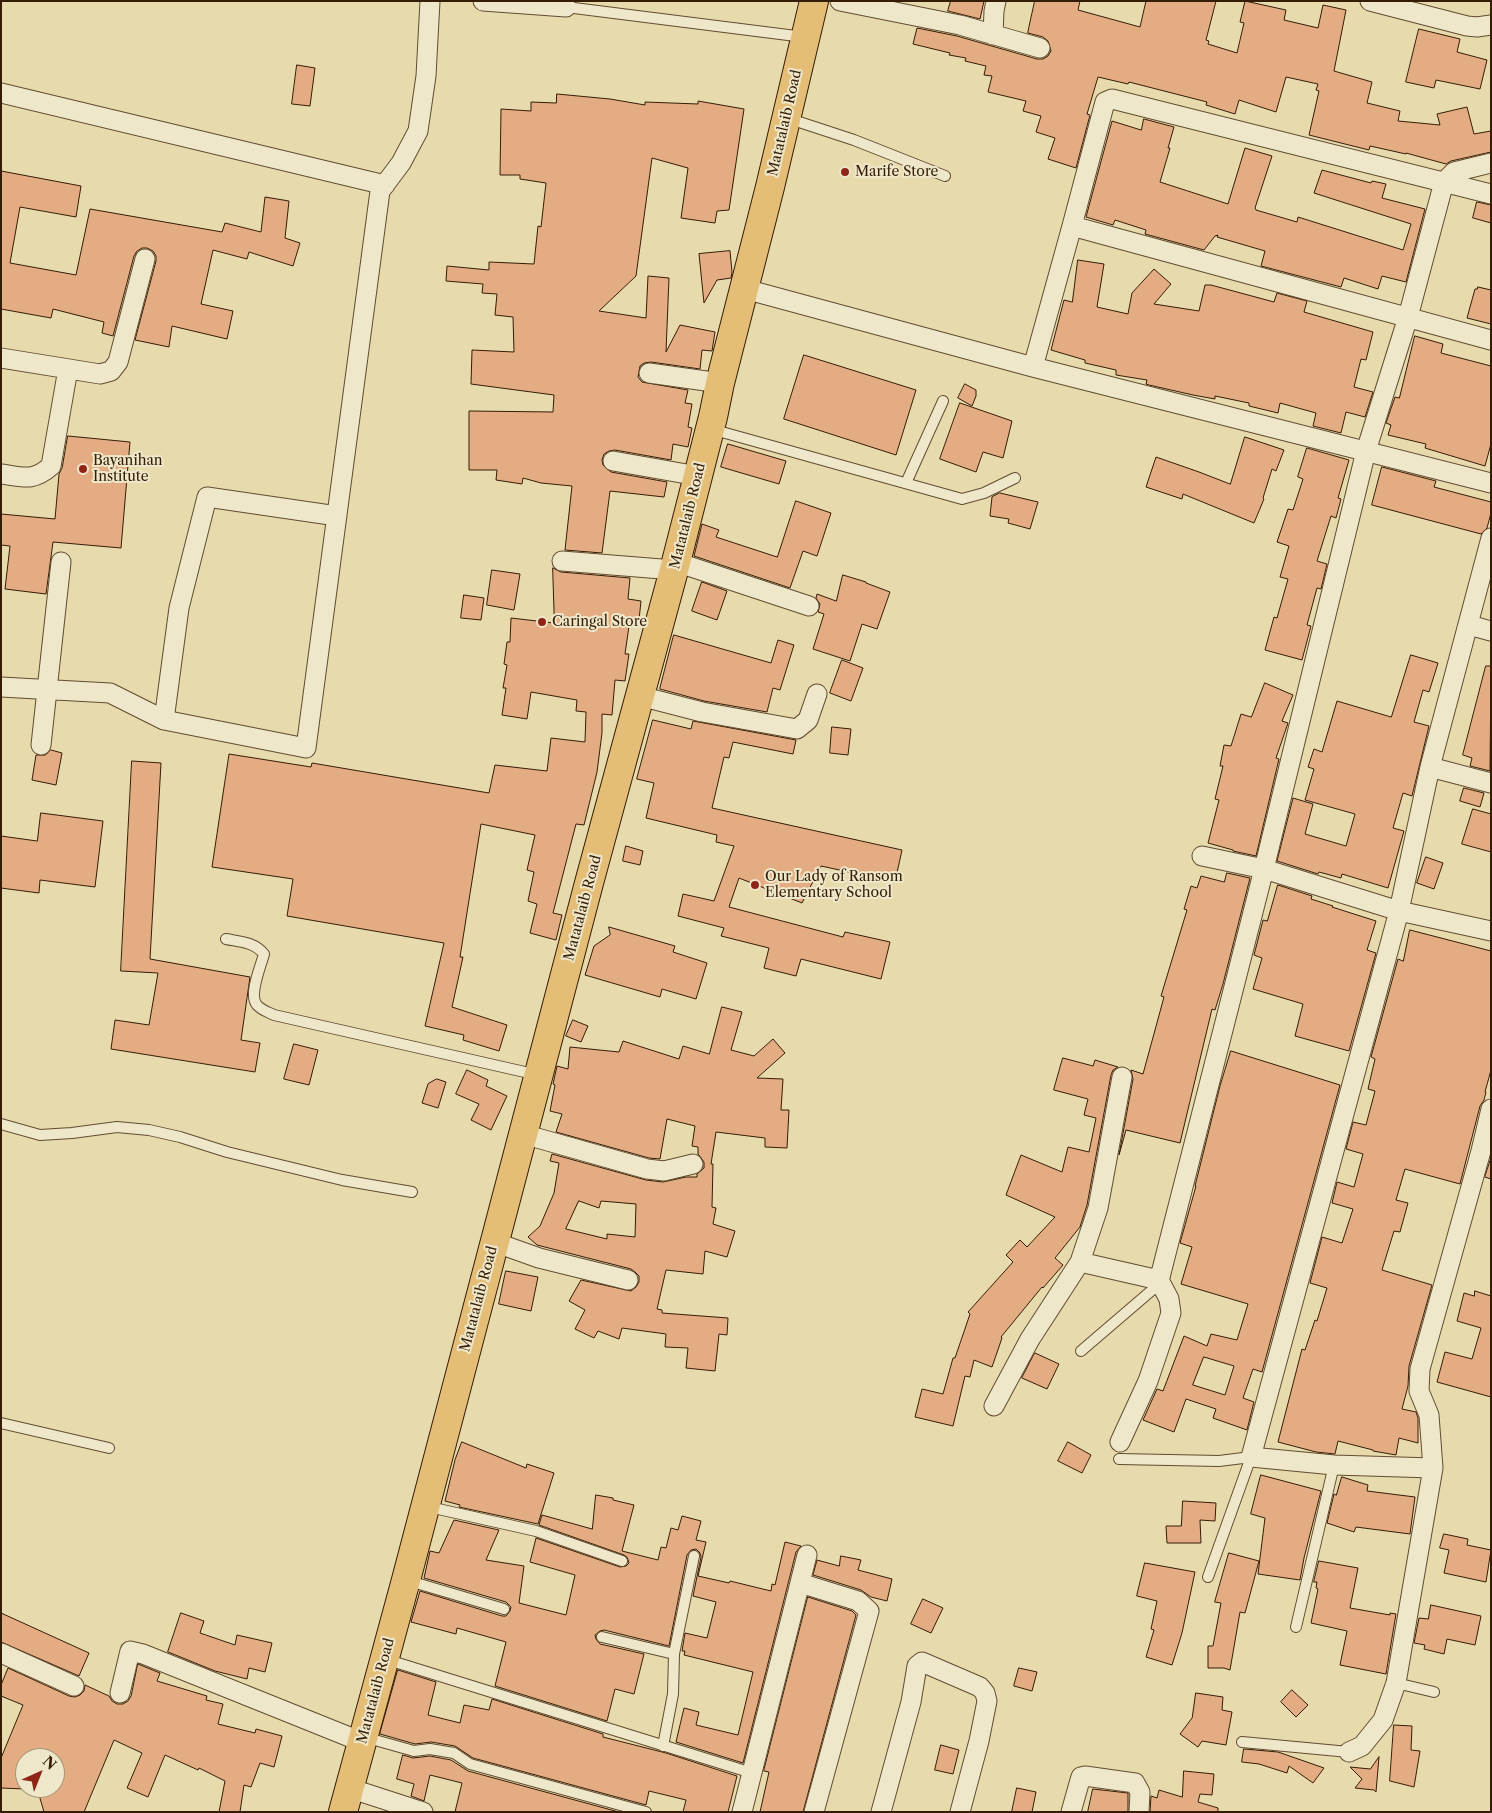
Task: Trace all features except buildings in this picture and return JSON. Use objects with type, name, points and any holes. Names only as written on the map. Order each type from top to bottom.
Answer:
[{"type":"main road","name":"Matatalaib Road","points":[[346,1800],[675,566],[745,289],[814,1]]},
{"type":"street","points":[[1,687],[110,693],[164,720],[306,748],[380,191],[400,163],[418,131],[426,76],[430,1]]},
{"type":"street","points":[[483,1],[566,7]]},
{"type":"street","points":[[840,1],[960,25],[1040,48]]},
{"type":"street","points":[[993,35],[996,1]]},
{"type":"street","points":[[1370,1],[1410,6],[1467,26],[1491,25]]},
{"type":"street","points":[[1,93],[385,185]]},
{"type":"street","points":[[1033,367],[1105,102],[1112,99],[1491,194]]},
{"type":"street","points":[[1120,1450],[1148,1381],[1171,1313],[1168,1299],[1158,1282],[1264,869],[1366,451],[1408,317],[1444,182],[1454,172],[1491,163]]},
{"type":"street","points":[[1072,226],[1491,340]]},
{"type":"street","points":[[1,358],[100,374],[111,371],[118,362],[145,259]]},
{"type":"street","points":[[745,289],[1033,367],[1491,483]]},
{"type":"street","points":[[1,474],[31,478],[42,474],[51,466],[68,369]]},
{"type":"street","points":[[649,373],[720,383]]},
{"type":"street","points":[[613,462],[698,476]]},
{"type":"street","points":[[164,720],[179,608],[207,497],[337,516]]},
{"type":"street","points":[[1433,1468],[1334,1465],[1251,1458],[1399,911],[1430,767],[1491,538]]},
{"type":"street","points":[[562,561],[675,566],[809,606]]},
{"type":"street","points":[[41,746],[61,562]]},
{"type":"street","points":[[1468,625],[1491,631]]},
{"type":"street","points":[[640,696],[702,712],[797,729],[808,720],[817,694]]},
{"type":"street","points":[[1430,767],[1491,783]]},
{"type":"street","points":[[1202,856],[1264,869],[1399,911],[1491,932]]},
{"type":"street","points":[[994,1406],[1030,1338],[1080,1262],[1098,1208],[1122,1078]]},
{"type":"street","points":[[1349,1752],[1362,1746],[1383,1720],[1396,1683],[1433,1468],[1429,1415],[1419,1391],[1420,1369],[1491,1109]]},
{"type":"street","points":[[523,1134],[647,1169],[664,1171],[693,1164]]},
{"type":"street","points":[[494,1242],[539,1258],[628,1280]]},
{"type":"street","points":[[1080,1262],[1158,1282]]},
{"type":"street","points":[[742,1812],[807,1555]]},
{"type":"street","points":[[800,1583],[858,1601],[869,1611],[814,1812]]},
{"type":"street","points":[[120,1693],[130,1651],[143,1654],[363,1739]]},
{"type":"street","points":[[1,1654],[74,1686]]},
{"type":"street","points":[[881,1812],[911,1702],[917,1666],[922,1662],[980,1687],[986,1693],[987,1701],[979,1741],[960,1812]]},
{"type":"street","points":[[1071,1812],[1080,1780],[1085,1776],[1135,1783],[1140,1792],[1139,1812]]},
{"type":"street","points":[[346,1800],[423,1812]]},
{"type":"lane","points":[[566,7],[805,37]]},
{"type":"lane","points":[[786,118],[854,140],[945,176]]},
{"type":"lane","points":[[906,483],[942,401]]},
{"type":"lane","points":[[710,429],[962,498],[984,493],[1015,478]]},
{"type":"lane","points":[[226,939],[251,943],[259,947],[264,954],[253,995],[255,1004],[274,1015],[539,1076]]},
{"type":"lane","points":[[1,1124],[40,1135],[117,1127],[149,1130],[227,1152],[342,1180],[412,1192]]},
{"type":"lane","points":[[1081,1351],[1158,1282]]},
{"type":"lane","points":[[1,1423],[109,1448]]},
{"type":"lane","points":[[1120,1450],[1219,1461],[1251,1458],[1208,1577]]},
{"type":"lane","points":[[1296,1627],[1334,1465]]},
{"type":"lane","points":[[424,1506],[536,1531],[622,1561]]},
{"type":"lane","points":[[663,1746],[673,1694],[674,1654],[694,1556]]},
{"type":"lane","points":[[406,1580],[504,1609]]},
{"type":"lane","points":[[602,1638],[674,1654]]},
{"type":"lane","points":[[384,1659],[752,1773]]},
{"type":"lane","points":[[1396,1683],[1434,1692]]},
{"type":"lane","points":[[363,1739],[414,1751],[430,1749],[454,1753],[470,1764],[646,1812]]},
{"type":"lane","points":[[1242,1742],[1349,1752]]},
{"type":"place","name":"Marife Store","points":[[845,172]]},
{"type":"place","name":"Bayanihan Institute","points":[[83,469]]},
{"type":"place","name":"Caringal Store","points":[[542,622]]},
{"type":"place","name":"Our Lady of Ransom Elementary School","points":[[755,885]]}]
